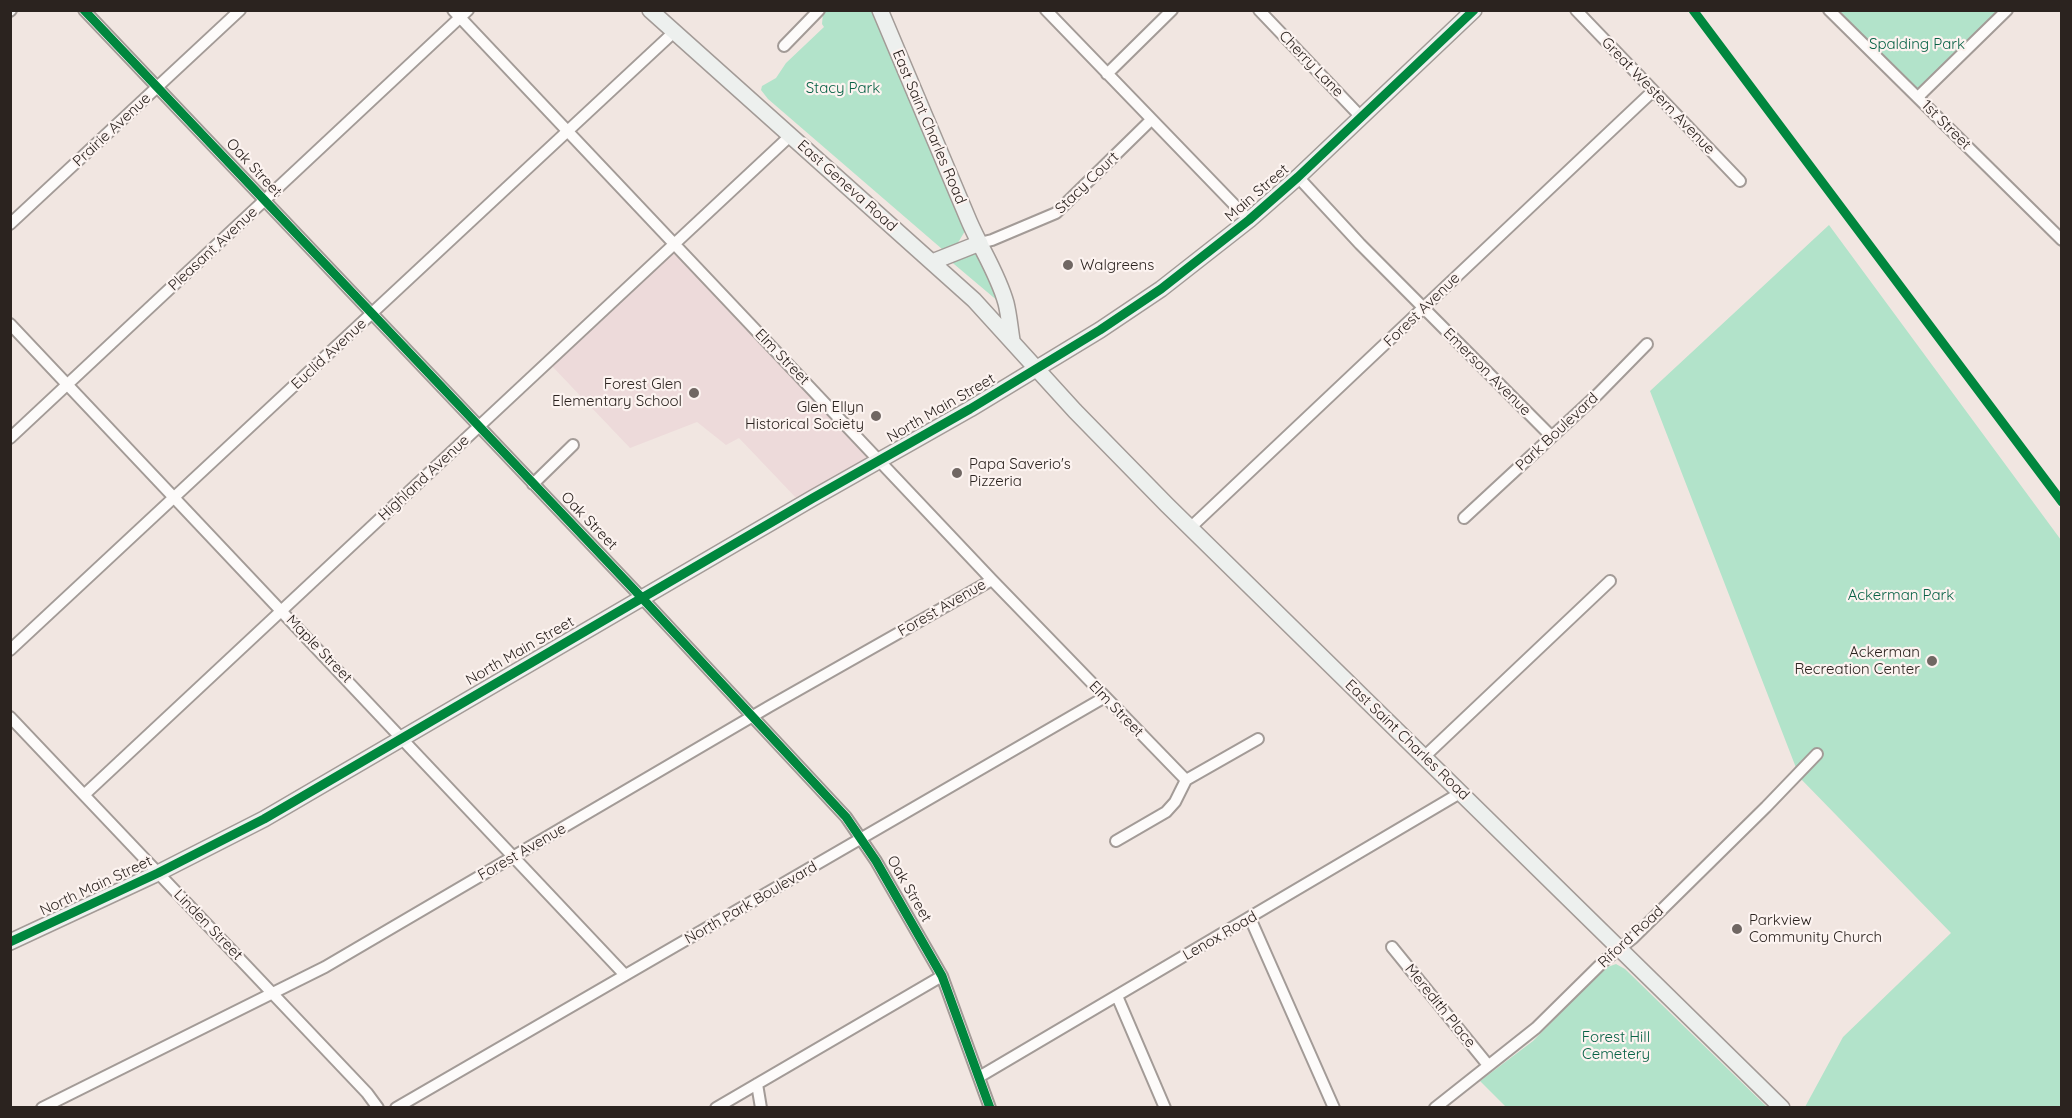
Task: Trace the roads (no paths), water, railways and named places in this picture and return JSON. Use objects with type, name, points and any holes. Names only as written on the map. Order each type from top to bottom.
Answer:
[{"type":"street","name":"Oak Street","points":[[84,10],[642,598],[846,817],[876,861],[942,976],[990,1107]]},
{"type":"street","name":"Prairie Avenue","points":[[10,224],[240,10]]},
{"type":"street","name":"East Geneva Road","points":[[650,10],[974,300],[1036,369]]},
{"type":"street","points":[[784,46],[819,10]]},
{"type":"street","name":"East Saint Charles Road","points":[[880,10],[1006,303],[1012,340]]},
{"type":"street","points":[[1046,10],[1249,220]]},
{"type":"street","points":[[1107,74],[1172,10]]},
{"type":"street","name":"Cherry Lane","points":[[1259,10],[1362,118]]},
{"type":"street","name":"Main Street","points":[[1036,369],[1147,298],[1249,220],[1362,118],[1474,10]]},
{"type":"street","name":"Great Western Avenue","points":[[1576,10],[1740,181]]},
{"type":"street","name":"1st Street","points":[[1829,10],[2061,240]]},
{"type":"street","points":[[1918,97],[2007,10]]},
{"type":"street","name":"Elm Street","points":[[460,13],[567,131],[992,580],[1186,780]]},
{"type":"street","name":"Pleasant Avenue","points":[[10,438],[265,201],[460,13]]},
{"type":"street","name":"Euclid Avenue","points":[[10,650],[674,32]]},
{"type":"street","name":"Forest Avenue","points":[[1190,528],[1653,91]]},
{"type":"street","name":"Stacy Court","points":[[980,243],[1056,213],[1151,120]]},
{"type":"street","name":"Highland Avenue","points":[[84,795],[790,136]]},
{"type":"street","name":"Emerson Avenue","points":[[1298,177],[1424,309],[1551,436]]},
{"type":"street","points":[[932,262],[980,243]]},
{"type":"street","name":"Maple Street","points":[[10,324],[403,737],[625,975]]},
{"type":"street","name":"Park Boulevard","points":[[1464,518],[1598,394],[1647,344]]},
{"type":"street","name":"East Saint Charles Road","points":[[1036,369],[1190,528],[1782,1107]]},
{"type":"street","name":"North Main Street","points":[[10,942],[158,873],[266,818],[1036,369]]},
{"type":"street","points":[[533,484],[573,445]]},
{"type":"street","name":"Forest Avenue","points":[[42,1107],[325,967],[992,580]]},
{"type":"street","points":[[1424,757],[1610,581]]},
{"type":"street","name":"North Park Boulevard","points":[[396,1107],[1104,697]]},
{"type":"street","name":"Linden Street","points":[[10,717],[273,993],[378,1107]]},
{"type":"street","points":[[1116,841],[1166,812],[1175,802],[1186,780],[1258,740]]},
{"type":"street","name":"Riford Road","points":[[1435,1107],[1536,1028],[1766,807],[1817,754]]},
{"type":"street","name":"Lenox Road","points":[[979,1077],[1460,793]]},
{"type":"street","points":[[1250,918],[1334,1107]]},
{"type":"street","name":"Meredith Place","points":[[1392,947],[1488,1065]]},
{"type":"street","points":[[716,1107],[942,976]]},
{"type":"street","points":[[1117,996],[1165,1107]]},
{"type":"street","points":[[757,1084],[761,1107]]},
{"type":"place","name":"Walgreens","points":[[1068,265]]},
{"type":"place","name":"Forest Glen Elementary School","points":[[694,393]]},
{"type":"place","name":"Glen Ellyn Historical Society","points":[[876,416]]},
{"type":"place","name":"Papa Saverio's Pizzeria","points":[[957,473]]},
{"type":"place","name":"Ackerman Recreation Center","points":[[1932,661]]},
{"type":"place","name":"Parkview Community Church","points":[[1737,929]]},
{"type":"park label","name":"Spalding Park","points":[[1917,44]]},
{"type":"park label","name":"Stacy Park","points":[[843,88]]},
{"type":"park label","name":"Ackerman Park","points":[[1901,595]]},
{"type":"park label","name":"Forest Hill Cemetery","points":[[1616,1046]]}]
